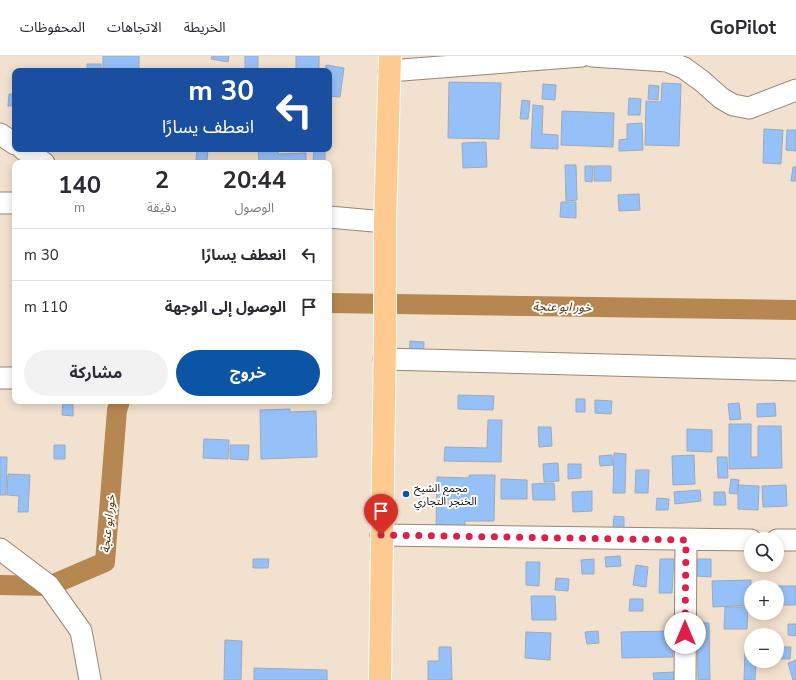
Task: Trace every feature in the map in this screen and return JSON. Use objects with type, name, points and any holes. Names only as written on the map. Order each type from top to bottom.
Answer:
[{"type":"highway","points":[[380,680],[385,349],[385,222],[389,63]]},
{"type":"street","points":[[389,63],[582,56]]},
{"type":"street","points":[[592,56],[668,61],[684,68],[721,98],[733,105],[749,108],[796,90]]},
{"type":"street","points":[[0,134],[12,142]]},
{"type":"street","points":[[28,152],[40,160]]},
{"type":"street","points":[[0,203],[12,203]]},
{"type":"street","points":[[332,218],[385,222]]},
{"type":"street","points":[[385,349],[796,370]]},
{"type":"street","points":[[0,378],[12,378]]},
{"type":"street","points":[[381,535],[744,540]]},
{"type":"street","points":[[685,680],[686,540]]},
{"type":"street","points":[[784,540],[796,540]]},
{"type":"street","points":[[0,548],[49,586],[81,631],[90,680]]},
{"type":"building","points":[[103,56],[139,56],[139,68],[103,68]]},
{"type":"building","points":[[212,56],[229,56],[228,62],[211,59]]},
{"type":"building","points":[[245,56],[258,56],[258,68],[245,68]]},
{"type":"building","points":[[296,56],[319,56],[319,68],[296,68]]},
{"type":"building","points":[[87,64],[101,64],[101,68],[87,68]]},
{"type":"building","points":[[326,65],[344,68],[340,97],[332,96],[332,68],[326,68]]},
{"type":"building","points":[[449,82],[501,83],[499,139],[448,138]]},
{"type":"building","points":[[662,83],[681,84],[679,146],[645,145],[646,101],[661,102]]},
{"type":"building","points":[[543,84],[556,85],[555,100],[542,99]]},
{"type":"building","points":[[649,85],[659,86],[658,100],[648,99]]},
{"type":"building","points":[[9,94],[12,94],[12,106],[8,106]]},
{"type":"building","points":[[629,98],[641,99],[640,115],[628,115]]},
{"type":"building","points":[[522,100],[530,101],[528,119],[520,119]]},
{"type":"building","points":[[533,105],[543,106],[542,134],[558,135],[558,149],[531,148]]},
{"type":"building","points":[[562,111],[614,113],[613,147],[561,145]]},
{"type":"building","points":[[642,123],[643,150],[619,151],[619,140],[627,139],[627,124]]},
{"type":"building","points":[[764,129],[783,130],[781,164],[763,163]]},
{"type":"building","points":[[787,130],[796,130],[796,151],[786,150]]},
{"type":"building","points":[[486,142],[487,167],[463,168],[462,143]]},
{"type":"building","points":[[197,152],[208,152],[207,160],[196,160]]},
{"type":"building","points":[[258,152],[278,152],[278,154],[306,153],[306,160],[259,160]]},
{"type":"building","points":[[314,152],[325,152],[325,160],[313,160]]},
{"type":"building","points":[[565,165],[576,165],[577,200],[566,201]]},
{"type":"building","points":[[585,166],[593,166],[592,182],[585,181]]},
{"type":"building","points":[[594,166],[611,166],[611,181],[594,181]]},
{"type":"building","points":[[793,167],[796,167],[796,181],[791,181]]},
{"type":"building","points":[[639,194],[640,210],[619,211],[618,195]]},
{"type":"building","points":[[561,202],[576,202],[576,218],[560,217]]},
{"type":"building","points":[[410,341],[424,342],[423,360],[409,359]]},
{"type":"building","points":[[458,395],[494,396],[493,410],[458,409]]},
{"type":"building","points":[[576,399],[585,399],[585,412],[576,412]]},
{"type":"building","points":[[595,400],[612,401],[611,414],[595,413]]},
{"type":"building","points":[[739,403],[741,419],[730,420],[728,404]]},
{"type":"building","points":[[775,403],[776,416],[757,417],[757,404]]},
{"type":"building","points":[[63,404],[73,404],[73,416],[62,415]]},
{"type":"building","points":[[290,409],[290,412],[316,411],[317,457],[261,459],[260,410]]},
{"type":"building","points":[[488,420],[502,420],[501,462],[444,461],[445,447],[487,448]]},
{"type":"building","points":[[729,424],[751,424],[751,457],[758,457],[758,426],[781,426],[782,468],[729,469]]},
{"type":"building","points":[[538,427],[551,427],[552,446],[539,447]]},
{"type":"building","points":[[687,429],[712,430],[712,452],[687,451]]},
{"type":"building","points":[[204,439],[229,440],[228,459],[203,458]]},
{"type":"building","points":[[54,445],[65,445],[65,459],[54,459]]},
{"type":"building","points":[[230,445],[249,445],[248,460],[230,459]]},
{"type":"building","points":[[614,453],[626,454],[625,493],[613,493]]},
{"type":"building","points":[[612,455],[613,465],[600,466],[599,456]]},
{"type":"building","points":[[694,455],[695,484],[673,485],[672,456]]},
{"type":"building","points":[[0,457],[7,457],[6,495],[0,495]]},
{"type":"building","points":[[717,457],[727,457],[728,478],[718,478]]},
{"type":"building","points":[[558,463],[559,481],[544,482],[543,464]]},
{"type":"building","points":[[568,464],[581,464],[581,478],[568,479]]},
{"type":"building","points":[[636,470],[649,470],[648,493],[635,493]]},
{"type":"building","points":[[8,474],[30,475],[28,512],[18,512],[19,496],[7,495]]},
{"type":"building","points":[[469,475],[495,475],[494,521],[465,521],[465,536],[436,535],[437,477],[469,478]]},
{"type":"building","points":[[501,479],[527,480],[527,499],[501,499]]},
{"type":"building","points":[[731,479],[739,480],[737,494],[729,493]]},
{"type":"building","points":[[554,483],[555,500],[533,500],[532,484]]},
{"type":"building","points":[[738,485],[759,486],[758,510],[738,509]]},
{"type":"building","points":[[786,485],[787,506],[763,507],[762,486]]},
{"type":"building","points":[[700,490],[701,501],[675,504],[674,492]]},
{"type":"building","points":[[592,491],[592,511],[573,512],[572,492]]},
{"type":"building","points":[[714,492],[725,492],[726,505],[714,505]]},
{"type":"building","points":[[657,498],[669,499],[668,510],[656,510]]},
{"type":"building","points":[[614,516],[624,517],[624,528],[613,528]]},
{"type":"building","points":[[620,556],[621,566],[606,567],[605,557]]},
{"type":"building","points":[[253,559],[269,559],[268,568],[253,568]]},
{"type":"building","points":[[594,559],[594,574],[582,574],[581,560]]},
{"type":"building","points":[[660,559],[674,559],[672,593],[659,593]]},
{"type":"building","points":[[697,559],[711,559],[711,577],[697,576]]},
{"type":"building","points":[[526,562],[540,562],[539,586],[526,585]]},
{"type":"building","points":[[636,565],[648,567],[646,587],[633,585]]},
{"type":"building","points":[[556,578],[569,579],[568,591],[555,590]]},
{"type":"building","points":[[744,580],[744,605],[713,607],[712,581]]},
{"type":"building","points":[[784,586],[796,586],[796,605],[784,605]]},
{"type":"building","points":[[531,596],[555,596],[556,620],[532,620]]},
{"type":"building","points":[[630,599],[643,599],[643,611],[629,611]]},
{"type":"building","points":[[725,607],[744,607],[744,620],[747,620],[747,628],[724,629]]},
{"type":"building","points":[[697,623],[709,623],[710,680],[698,680]]},
{"type":"building","points":[[788,624],[796,624],[796,636],[788,635]]},
{"type":"building","points":[[598,631],[599,643],[587,644],[585,632]]},
{"type":"building","points":[[672,631],[673,657],[622,658],[621,632]]},
{"type":"building","points":[[526,632],[551,633],[550,660],[525,658]]},
{"type":"building","points":[[225,640],[242,641],[241,680],[224,680]]},
{"type":"building","points":[[439,647],[451,647],[452,680],[428,680],[428,661],[439,661]]},
{"type":"building","points":[[784,647],[791,647],[790,659],[784,659]]},
{"type":"building","points":[[796,660],[796,680],[793,680],[788,663]]},
{"type":"building","points":[[254,668],[327,670],[327,680],[254,680]]},
{"type":"building","points":[[744,668],[756,668],[755,680],[744,680]]},
{"type":"building","points":[[676,672],[676,680],[654,680],[653,673]]},
{"type":"waterway","name":"خور ابو عنجة","points":[[332,303],[796,310]]},
{"type":"waterway","name":"خور ابو عنجة","points":[[0,585],[49,586],[105,562],[117,410],[119,404]]},
{"type":"place","name":"مجمع الشيخ الخنجر التجاري","points":[[406,494]]},
{"type":"route","points":[[381,535],[686,540],[685,633]]}]
